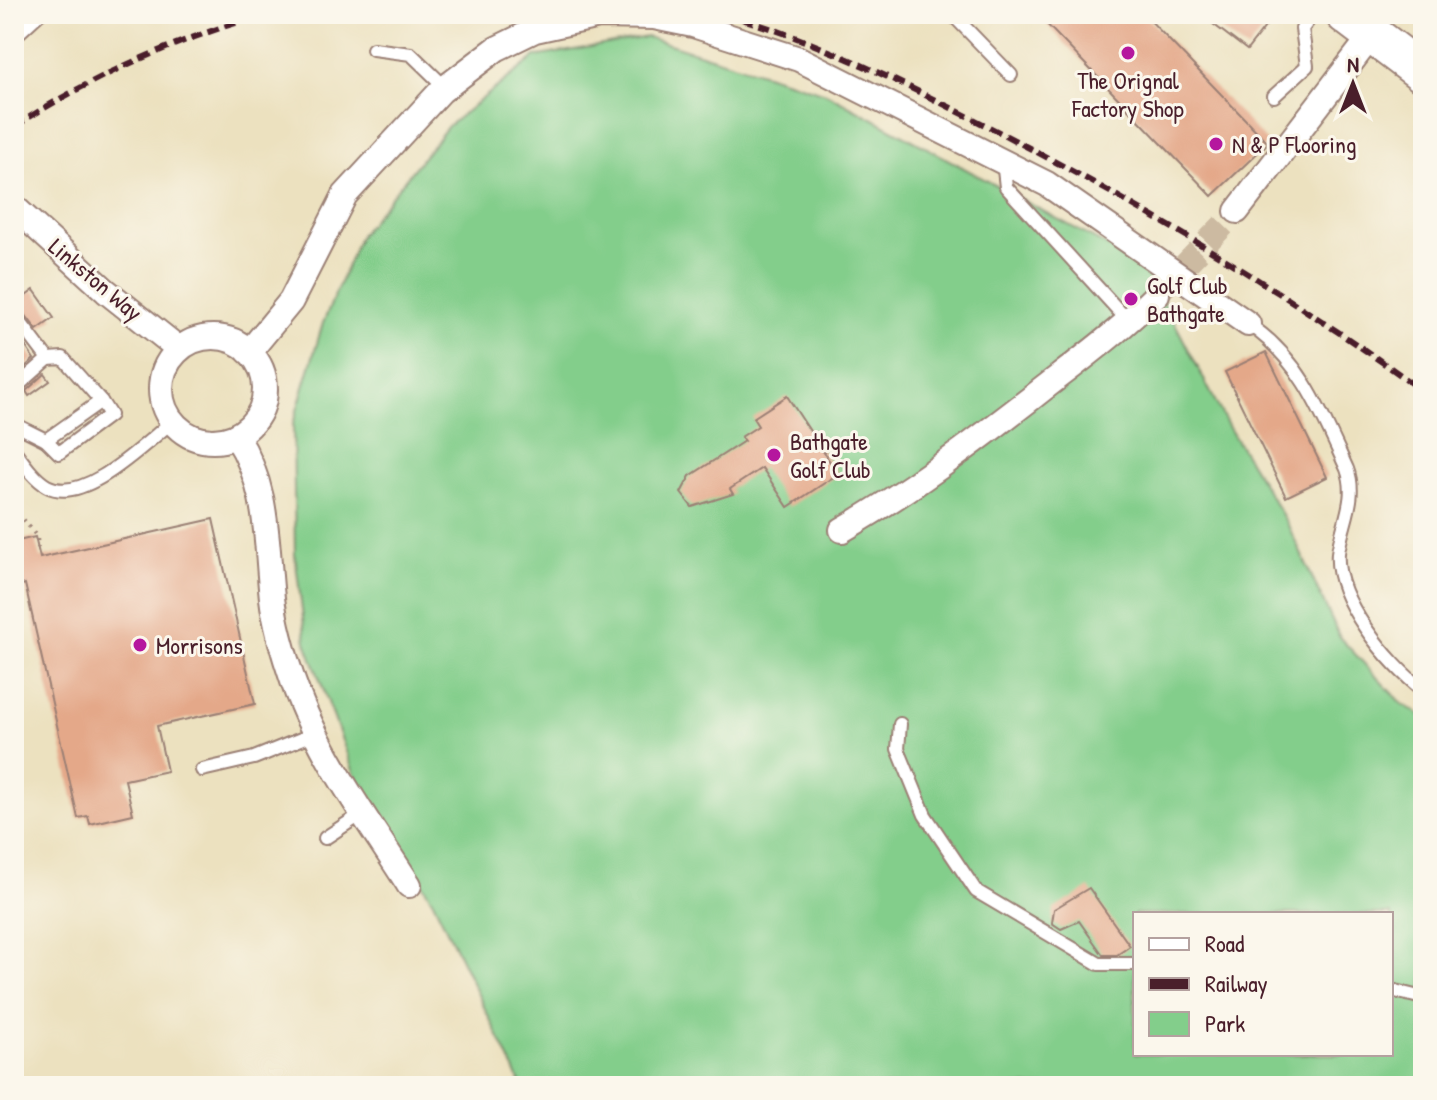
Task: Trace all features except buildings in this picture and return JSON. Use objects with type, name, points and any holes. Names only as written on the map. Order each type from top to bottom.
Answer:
[{"type":"main road","points":[[1358,24],[1423,73]]},
{"type":"street","points":[[249,352],[291,301],[345,195],[445,87],[496,49],[535,30],[599,16],[654,17],[799,59],[1003,160],[1122,234],[1248,324]]},
{"type":"street","points":[[1237,211],[1358,24]]},
{"type":"street","name":"Linkston Way","points":[[14,207],[106,291],[179,349]]},
{"type":"street","points":[[842,530],[894,500],[1129,322],[1157,294]]},
{"type":"street","points":[[206,338],[222,338],[249,352],[262,373],[265,397],[255,420],[236,436],[219,441],[201,440],[185,433],[173,421],[165,407],[163,377],[179,349],[206,338]]},
{"type":"street","points":[[236,436],[249,456],[264,500],[271,591],[290,672],[316,733],[409,885]]},
{"type":"lane","points":[[17,14],[28,25]]},
{"type":"lane","points":[[14,37],[39,14]]},
{"type":"lane","points":[[952,14],[1011,75]]},
{"type":"lane","points":[[1274,96],[1307,66],[1302,29],[1313,14]]},
{"type":"lane","points":[[373,49],[411,54],[445,87]]},
{"type":"lane","points":[[1003,160],[1006,187],[1129,322]]},
{"type":"lane","points":[[14,314],[48,359]]},
{"type":"lane","points":[[1248,324],[1270,339],[1296,368],[1347,469],[1353,486],[1338,555],[1339,575],[1351,611],[1423,690]]},
{"type":"lane","points":[[14,389],[48,359],[63,358],[101,401],[46,440],[18,426],[14,429]]},
{"type":"lane","points":[[14,450],[44,485],[58,491],[72,490],[108,473],[173,421]]},
{"type":"lane","points":[[900,724],[898,749],[925,815],[976,891],[1099,964],[1133,964]]},
{"type":"lane","points":[[202,770],[254,758],[316,733]]},
{"type":"lane","points":[[325,838],[363,813]]},
{"type":"lane","points":[[1393,990],[1423,998]]},
{"type":"path","points":[[14,507],[37,537],[38,548]]},
{"type":"path","points":[[14,1074],[24,1086]]},
{"type":"green space","points":[[647,37],[826,93],[1146,267],[1229,428],[1287,523],[1340,638],[1402,704],[1423,716],[1423,1086],[522,1086],[433,901],[354,773],[306,642],[295,555],[293,424],[323,323],[360,235],[448,126],[535,57]]},
{"type":"tunnel","points":[[1157,294],[1237,211]]},
{"type":"railway","points":[[14,127],[73,91],[135,61],[199,35],[265,14]]},
{"type":"railway","points":[[725,14],[793,36],[859,64],[1044,156],[1264,284],[1423,391]]},
{"type":"place","name":"The Orignal Factory Shop","points":[[1128,53]]},
{"type":"place","name":"N & P Flooring","points":[[1216,144]]},
{"type":"place","name":"Golf Club Bathgate","points":[[1131,299]]},
{"type":"place","name":"Bathgate Golf Club","points":[[774,455]]},
{"type":"place","name":"Morrisons","points":[[140,645]]}]
